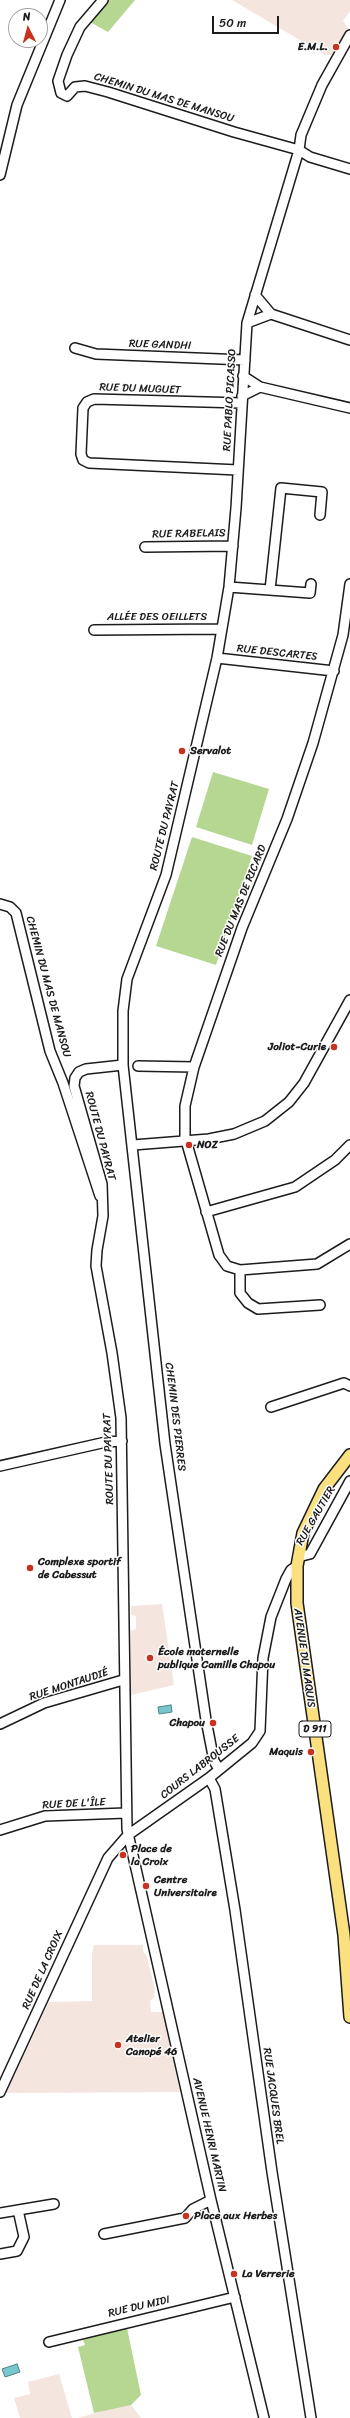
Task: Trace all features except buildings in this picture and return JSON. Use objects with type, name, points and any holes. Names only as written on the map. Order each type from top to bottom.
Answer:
[{"type":"main road","name":"AVENUE DU MAQUIS","points":[[350,1455],[324,1489],[314,1506],[303,1534],[298,1562],[297,1603],[301,1646],[344,1935],[350,2017]]},
{"type":"street","points":[[0,175],[16,105],[60,0]]},
{"type":"street","name":"CHEMIN DU MAS DE MANSOU","points":[[103,0],[80,27],[67,55],[58,81],[61,93],[67,96],[75,87],[85,86],[298,150]]},
{"type":"street","name":"RUE PABLO PICASSO","points":[[217,658],[220,628],[229,587],[233,546],[247,323],[298,150],[305,121],[322,85],[350,35]]},
{"type":"street","points":[[298,150],[310,157],[350,170]]},
{"type":"street","points":[[255,295],[271,314],[350,340]]},
{"type":"street","points":[[247,323],[271,314]]},
{"type":"street","name":"RUE GANDHI","points":[[75,348],[96,354],[245,360]]},
{"type":"street","points":[[244,376],[260,387],[350,408]]},
{"type":"street","points":[[242,400],[260,387]]},
{"type":"street","name":"RUE DU MUGUET","points":[[238,470],[90,463],[83,460],[81,454],[83,408],[87,402],[94,399],[242,400]]},
{"type":"street","points":[[270,590],[281,488],[322,492],[320,515]]},
{"type":"street","name":"RUE RABELAIS","points":[[145,547],[233,546]]},
{"type":"street","points":[[229,587],[310,593],[311,584]]},
{"type":"street","name":"RUE DU MAS DE RICARD","points":[[240,1270],[227,1266],[219,1255],[185,1142],[185,1106],[194,1067],[242,928],[286,819],[313,743],[334,671],[347,636],[350,584]]},
{"type":"street","name":"ALLÉE DES OEILLETS","points":[[94,630],[220,628]]},
{"type":"street","name":"RUE DESCARTES","points":[[217,658],[334,671]]},
{"type":"street","name":"ROUTE DU PAYRAT","points":[[126,1813],[123,1680],[125,1582],[122,1441],[112,1353],[96,1266],[97,1250],[103,1216],[102,1184],[74,1086],[77,1075],[86,1068],[118,1064],[127,979],[166,875],[217,658]]},
{"type":"street","name":"CHEMIN DU MAS DE MANSOU","points":[[0,904],[10,907],[16,914],[50,1051],[63,1083],[98,1194],[102,1199]]},
{"type":"street","points":[[133,1145],[185,1142],[234,1134],[265,1121],[289,1102],[304,1083],[350,1000]]},
{"type":"street","name":"CHEMIN DES PIERRES","points":[[118,1064],[133,1145],[165,1444],[206,1720],[214,1761],[219,1769]]},
{"type":"street","points":[[138,1066],[194,1067]]},
{"type":"street","points":[[206,1212],[295,1187],[335,1160],[350,1145]]},
{"type":"street","points":[[320,1305],[258,1309],[248,1304],[240,1293],[240,1270],[317,1264],[350,1244]]},
{"type":"street","points":[[270,1407],[344,1384],[350,1386]]},
{"type":"street","points":[[0,1466],[106,1442],[122,1441]]},
{"type":"street","name":"RUE GAUTIER","points":[[298,1562],[310,1554],[350,1481]]},
{"type":"street","name":"COURS LABROUSSE","points":[[128,1835],[209,1778],[252,1743],[260,1731],[263,1658],[271,1617],[286,1579],[298,1562]]},
{"type":"street","name":"RUE MONTAUDIÉ","points":[[0,1724],[44,1703],[123,1680]]},
{"type":"street","name":"RUE JACQUES BREL","points":[[209,1778],[214,1789],[235,1910],[272,2172],[311,2418]]},
{"type":"street","points":[[126,1813],[128,1835]]},
{"type":"street","name":"RUE DE L'ÎLE","points":[[0,1830],[45,1816],[126,1813]]},
{"type":"street","name":"RUE DE LA CROIX","points":[[0,2092],[108,1858],[128,1835]]},
{"type":"street","name":"AVENUE HENRI MARTIN","points":[[128,1835],[211,2200],[264,2418]]},
{"type":"street","points":[[104,2234],[158,2222],[185,2218],[193,2209],[211,2200]]},
{"type":"street","points":[[0,2213],[54,2204]]},
{"type":"street","points":[[0,2254],[18,2251],[24,2237],[18,2210]]},
{"type":"street","name":"RUE DU MIDI","points":[[49,2342],[235,2297]]},
{"type":"shaded area","points":[[232,0],[350,0],[350,11],[343,21],[348,28],[331,55],[325,55]]},
{"type":"shaded area","name":"École maternelle publique Camille Chapou","points":[[162,1604],[174,1685],[131,1695],[131,1631],[136,1629],[136,1616],[131,1615],[131,1606]]},
{"type":"shaded area","points":[[94,1945],[143,1945],[143,1951],[147,1957],[155,1989],[154,1997],[150,2001],[151,2012],[163,2012],[180,2092],[6,2093],[49,2002],[92,2001],[92,1953]]},
{"type":"shaded area","points":[[59,2374],[72,2418],[20,2418],[14,2398],[30,2394],[28,2382]]},
{"type":"shaded area","points":[[131,2405],[141,2418],[78,2418],[116,2407]]},
{"type":"green space","points":[[109,0],[135,0],[108,32],[90,22]]},
{"type":"green space","points":[[213,772],[269,789],[252,845],[196,827]]},
{"type":"green space","points":[[192,837],[252,856],[216,965],[156,946]]},
{"type":"green space","points":[[127,2328],[141,2395],[131,2405],[94,2413],[78,2347],[85,2345],[83,2340]]},
{"type":"water","points":[[171,1705],[172,1712],[159,1714],[158,1707]]},
{"type":"water","points":[[17,2364],[20,2372],[5,2377],[2,2369]]},
{"type":"place","name":"E.M.L.","points":[[336,47]]},
{"type":"place","name":"Servalot","points":[[182,751]]},
{"type":"place","name":"Joliot-Curie","points":[[334,1047]]},
{"type":"place","name":"NOZ","points":[[189,1145]]},
{"type":"place","name":"Complexe sportif de Cabessut","points":[[30,1568]]},
{"type":"place","name":"École maternelle publique Camille Chapou","points":[[150,1658]]},
{"type":"place","name":"Chapou","points":[[213,1723]]},
{"type":"place","name":"Maquis","points":[[311,1752]]},
{"type":"place","name":"Place de la Croix","points":[[123,1855]]},
{"type":"place","name":"Centre Universitaire","points":[[146,1886]]},
{"type":"place","name":"Atelier Canopé 46","points":[[118,2045]]},
{"type":"place","name":"Place aux Herbes","points":[[186,2216]]},
{"type":"place","name":"La Verrerie","points":[[234,2274]]}]
